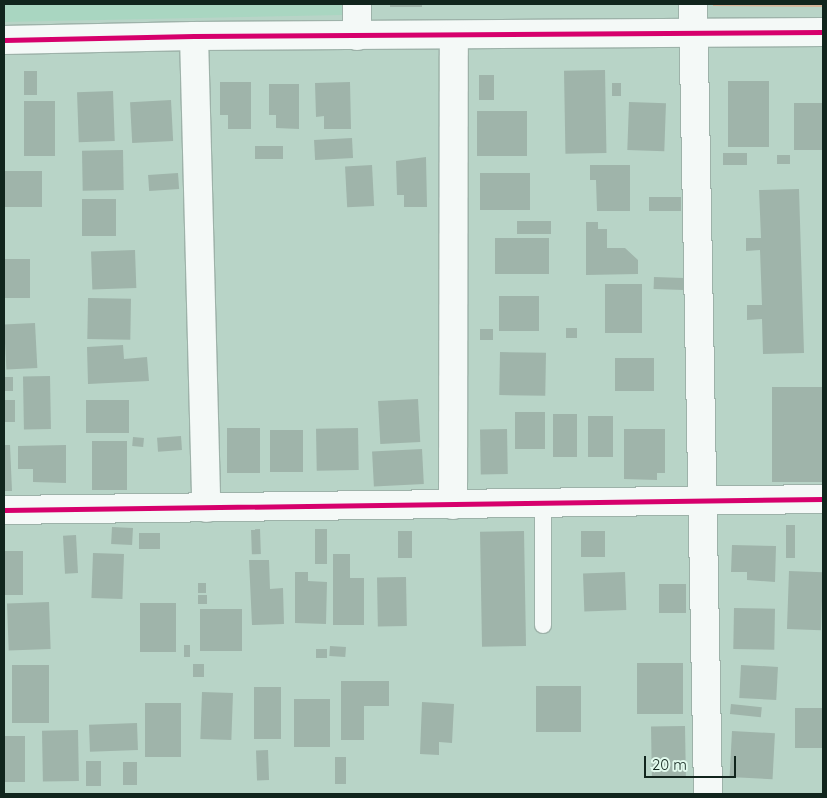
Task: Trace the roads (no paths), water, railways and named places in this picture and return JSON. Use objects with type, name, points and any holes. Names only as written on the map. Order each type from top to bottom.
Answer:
[{"type":"street","points":[[357,4],[357,36]]},
{"type":"street","points":[[693,4],[708,794]]},
{"type":"street","points":[[4,40],[194,36],[454,36],[823,32]]},
{"type":"street","points":[[194,36],[206,508]]},
{"type":"street","points":[[453,505],[454,36]]},
{"type":"street","points":[[4,510],[823,499]]},
{"type":"lane","points":[[543,504],[543,625]]}]
